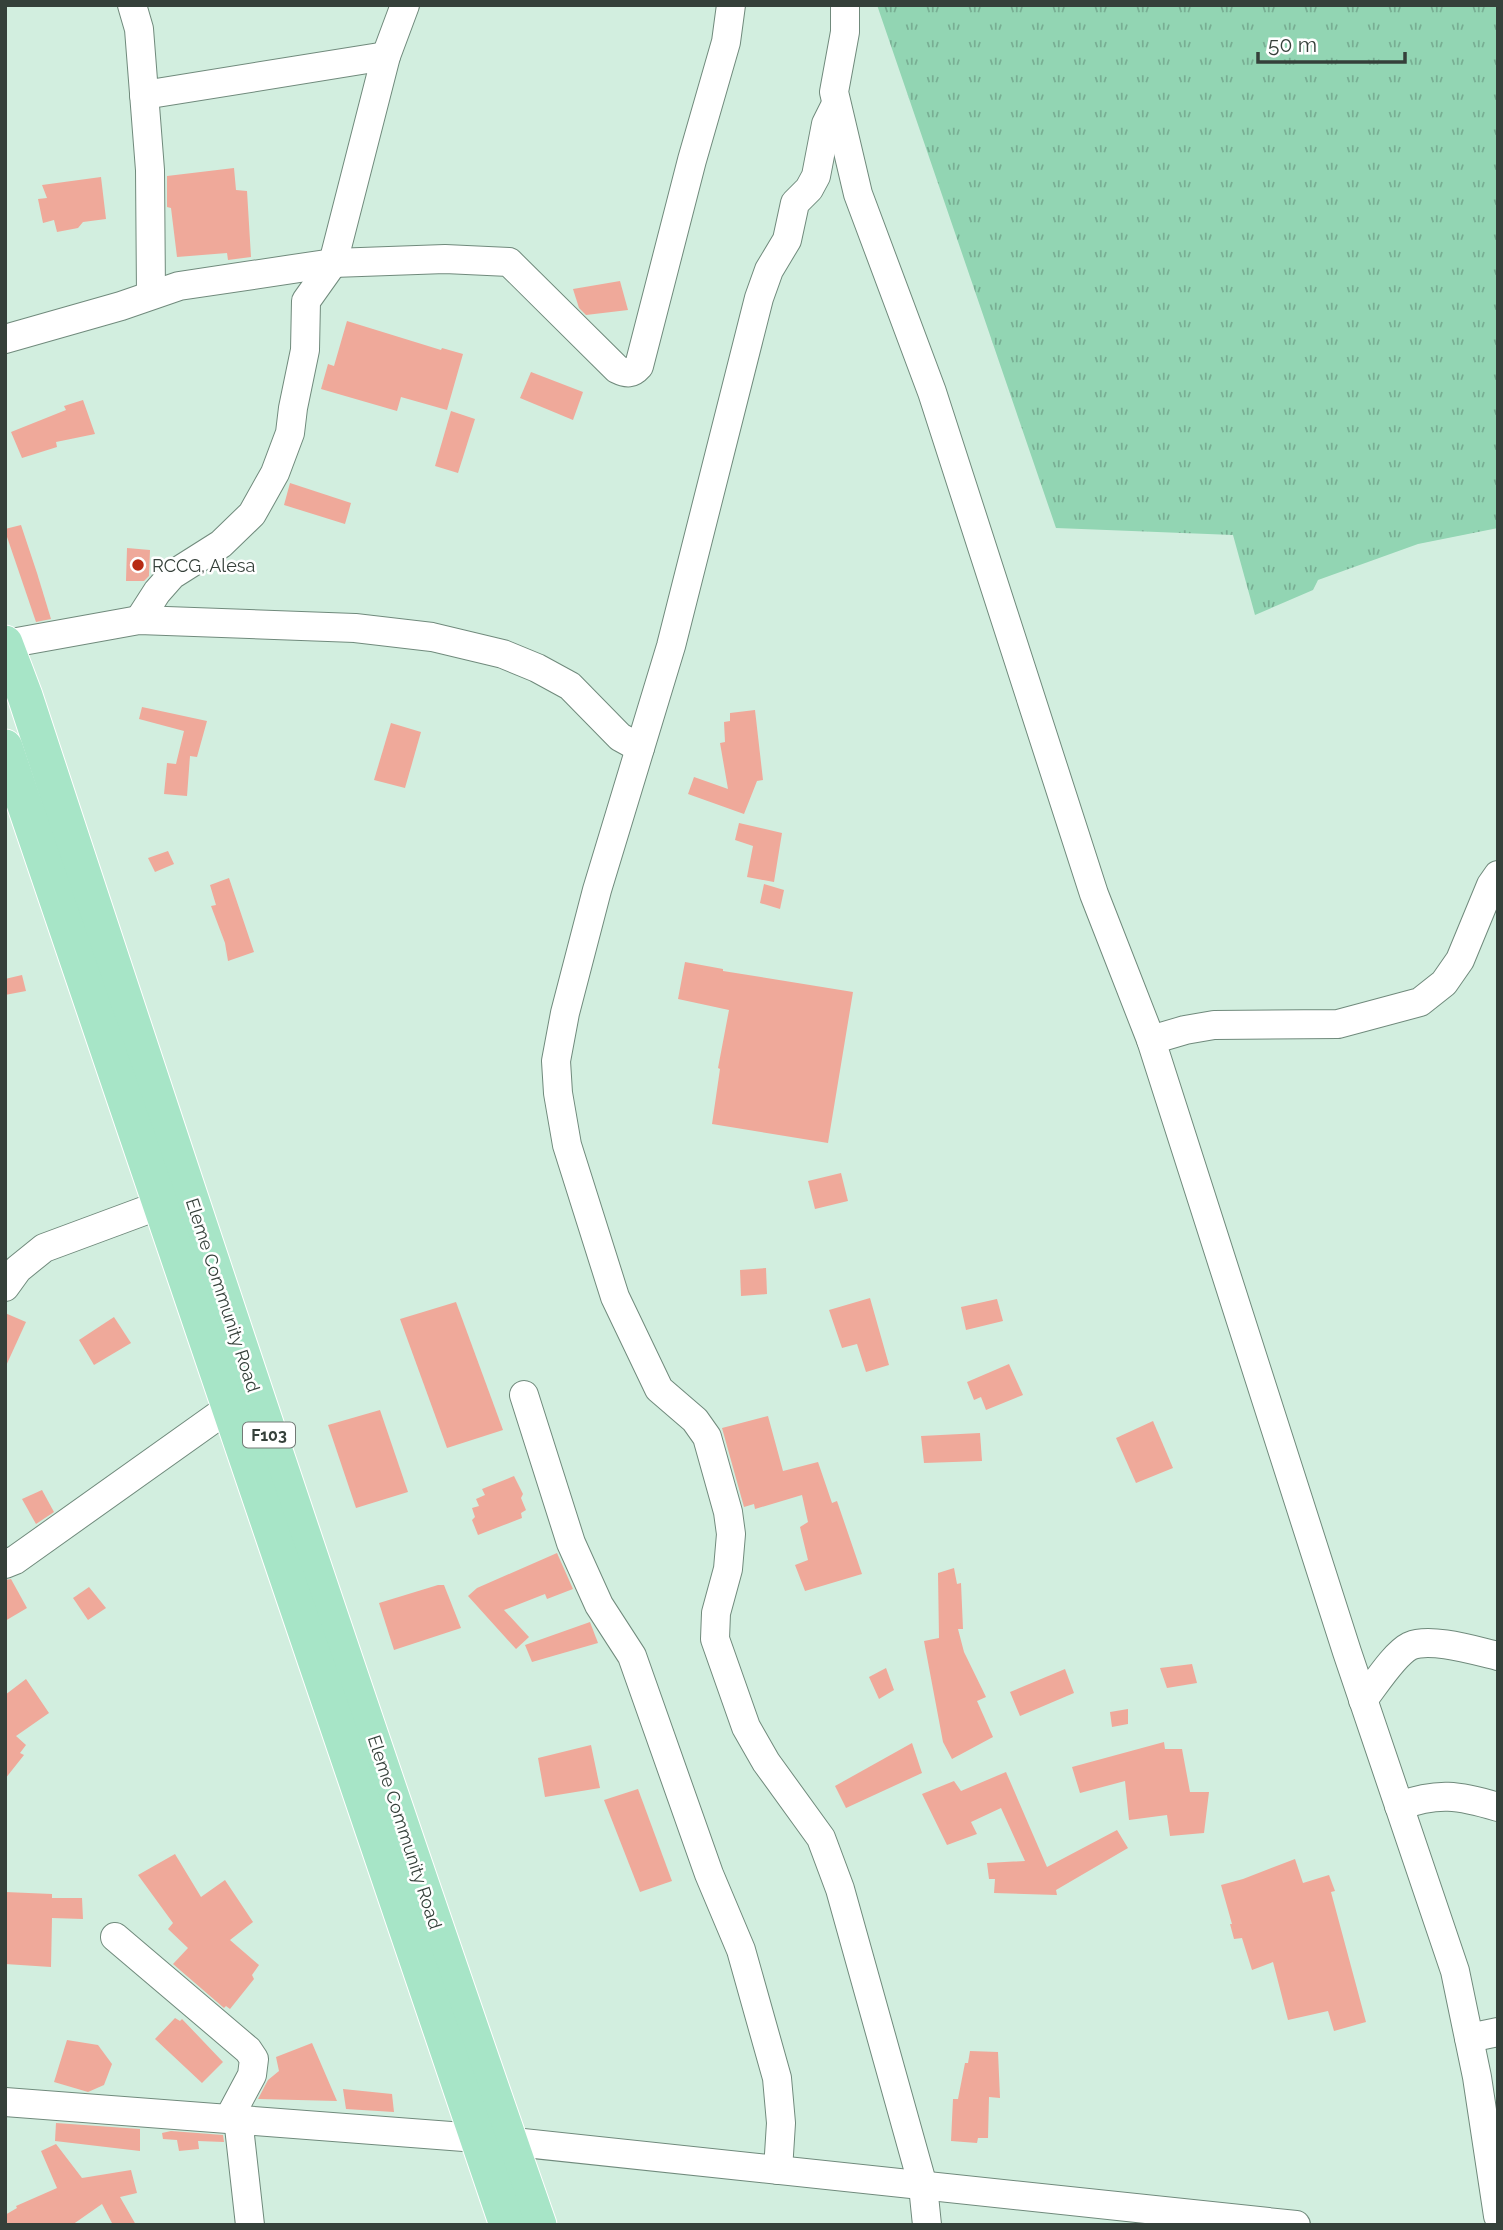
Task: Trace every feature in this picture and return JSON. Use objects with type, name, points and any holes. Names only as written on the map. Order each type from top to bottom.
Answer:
[{"type":"main road","name":"Eleme Community Road","points":[[5,643],[261,1411],[493,2140],[507,2225]]},
{"type":"main road","name":"Eleme Community Road","points":[[5,747],[230,1407],[493,2140],[539,2225]]},
{"type":"street","points":[[132,5],[139,29],[150,184],[151,294]]},
{"type":"street","points":[[5,339],[121,306],[179,286],[333,263],[445,259],[509,262],[617,369],[625,373],[634,372],[639,366],[692,160],[726,42],[731,5]]},
{"type":"street","points":[[845,5],[845,32],[836,76],[836,104],[859,194],[932,392],[1094,894],[1152,1040],[1363,1700],[1455,1971],[1477,2077],[1498,2216]]},
{"type":"street","points":[[139,620],[172,575],[220,544],[251,514],[275,473],[290,433],[305,350],[306,300],[333,263],[398,10]]},
{"type":"street","points":[[144,95],[386,56]]},
{"type":"street","points":[[836,104],[826,124],[816,176],[809,189],[794,203],[787,240],[769,270],[759,298],[671,646],[597,890],[565,1013],[556,1061],[558,1093],[567,1145],[615,1297],[659,1390],[695,1420],[707,1437],[728,1511],[731,1534],[728,1569],[716,1613],[715,1639],[746,1727],[766,1762],[821,1839],[840,1889],[923,2186],[928,2225]]},
{"type":"street","points":[[5,643],[139,620],[355,628],[432,637],[503,654],[537,668],[570,686],[620,737],[640,748]]},
{"type":"street","points":[[1152,1040],[1214,1024],[1338,1024],[1420,1002],[1444,983],[1460,960],[1491,885],[1498,875]]},
{"type":"street","points":[[5,1287],[18,1269],[44,1248],[160,1205]]},
{"type":"street","points":[[524,1395],[571,1544],[599,1605],[632,1656],[709,1874],[741,1950],[777,2078],[781,2123],[778,2171]]},
{"type":"street","points":[[5,1564],[15,1560],[230,1407]]},
{"type":"street","points":[[1363,1700],[1397,1657],[1411,1646],[1429,1643],[1498,1656]]},
{"type":"street","points":[[1399,1805],[1442,1795],[1498,1807]]},
{"type":"street","points":[[115,1937],[248,2050],[254,2059],[252,2075],[234,2118],[250,2225]]},
{"type":"street","points":[[1469,2038],[1498,2032]]},
{"type":"street","points":[[5,2102],[493,2140],[1296,2225]]},
{"type":"green space","points":[[877,5],[1498,5],[1498,528],[1418,544],[1318,580],[1313,590],[1255,615],[1233,535],[1056,528]]},
{"type":"building","points":[[234,168],[236,190],[247,191],[251,257],[228,260],[227,253],[177,257],[171,208],[167,207],[167,176]]},
{"type":"building","points":[[101,177],[106,219],[83,222],[78,228],[57,232],[54,220],[43,223],[38,199],[47,198],[42,185]]},
{"type":"building","points":[[620,281],[628,310],[586,315],[579,308],[573,289]]},
{"type":"building","points":[[347,321],[441,350],[442,348],[463,354],[447,410],[401,397],[397,411],[321,389],[328,364],[334,366]]},
{"type":"building","points":[[531,372],[583,392],[573,420],[520,398]]},
{"type":"building","points":[[83,400],[95,434],[56,442],[57,447],[22,458],[11,432],[66,410],[64,406]]},
{"type":"building","points":[[451,411],[475,419],[458,473],[435,466]]},
{"type":"building","points":[[290,483],[351,503],[345,524],[284,505]]},
{"type":"building","points":[[21,525],[51,619],[36,622],[5,531]]},
{"type":"building","name":"RCCG, Alesa","points":[[127,548],[150,550],[149,576],[144,581],[126,581]]},
{"type":"building","points":[[142,707],[207,721],[197,757],[190,756],[187,796],[164,794],[167,763],[176,764],[184,731],[139,719]]},
{"type":"building","points":[[755,710],[763,780],[757,781],[744,814],[688,794],[694,777],[728,789],[720,743],[725,742],[724,722],[730,721],[730,713]]},
{"type":"building","points":[[391,723],[421,732],[405,788],[374,780]]},
{"type":"building","points":[[739,823],[782,833],[774,882],[747,877],[753,846],[735,840]]},
{"type":"building","points":[[168,851],[174,864],[155,872],[148,858]]},
{"type":"building","points":[[229,878],[254,952],[228,961],[225,943],[211,906],[216,905],[210,885]]},
{"type":"building","points":[[764,884],[784,890],[780,909],[760,903]]},
{"type":"building","points":[[685,962],[723,971],[853,992],[828,1143],[712,1124],[718,1068],[729,1010],[678,999]]},
{"type":"building","points":[[22,975],[26,991],[5,995],[5,979]]},
{"type":"building","points":[[841,1173],[848,1201],[815,1209],[808,1181]]},
{"type":"building","points":[[766,1268],[767,1294],[741,1296],[740,1270]]},
{"type":"building","points":[[870,1298],[889,1365],[866,1372],[857,1344],[842,1348],[829,1310]]},
{"type":"building","points":[[997,1299],[1003,1321],[966,1330],[961,1307]]},
{"type":"building","points":[[456,1302],[503,1430],[447,1448],[400,1319]]},
{"type":"building","points":[[5,1313],[26,1322],[5,1368]]},
{"type":"building","points":[[114,1317],[131,1343],[94,1365],[79,1340]]},
{"type":"building","points":[[1009,1364],[1023,1395],[986,1410],[981,1397],[974,1400],[967,1382]]},
{"type":"building","points":[[380,1410],[408,1492],[356,1508],[328,1425]]},
{"type":"building","points":[[768,1416],[783,1471],[818,1462],[832,1503],[837,1501],[862,1574],[805,1591],[795,1565],[808,1560],[800,1527],[808,1522],[802,1495],[755,1509],[754,1504],[744,1507],[722,1428]]},
{"type":"building","points":[[1153,1421],[1173,1468],[1136,1483],[1116,1438]]},
{"type":"building","points":[[980,1433],[982,1461],[924,1463],[921,1436]]},
{"type":"building","points":[[514,1476],[523,1494],[521,1498],[526,1510],[521,1513],[522,1518],[478,1535],[472,1520],[475,1517],[472,1508],[479,1506],[476,1499],[485,1495],[482,1489]]},
{"type":"building","points":[[42,1490],[54,1512],[36,1524],[22,1499]]},
{"type":"building","points":[[557,1553],[573,1589],[547,1599],[545,1594],[504,1610],[529,1637],[516,1649],[468,1596],[477,1588]]},
{"type":"building","points":[[954,1568],[957,1584],[961,1583],[963,1629],[958,1629],[964,1652],[986,1697],[977,1701],[993,1737],[952,1759],[943,1742],[924,1641],[939,1638],[938,1573]]},
{"type":"building","points":[[11,1579],[27,1608],[5,1621],[5,1580]]},
{"type":"building","points":[[444,1585],[461,1628],[394,1650],[379,1603]]},
{"type":"building","points":[[89,1587],[106,1608],[88,1620],[73,1598]]},
{"type":"building","points":[[590,1622],[598,1643],[532,1662],[525,1645]]},
{"type":"building","points":[[1192,1664],[1197,1683],[1167,1688],[1160,1668]]},
{"type":"building","points":[[886,1668],[894,1690],[879,1699],[869,1677]]},
{"type":"building","points":[[1065,1669],[1074,1693],[1020,1716],[1010,1692]]},
{"type":"building","points":[[26,1679],[49,1713],[16,1736],[26,1745],[20,1753],[24,1755],[5,1779],[5,1695]]},
{"type":"building","points":[[1128,1709],[1128,1724],[1112,1727],[1110,1712]]},
{"type":"building","points":[[1164,1742],[1165,1749],[1182,1749],[1190,1792],[1209,1792],[1204,1833],[1170,1836],[1167,1815],[1129,1820],[1125,1781],[1080,1793],[1072,1767]]},
{"type":"building","points":[[912,1743],[922,1773],[846,1808],[835,1786]]},
{"type":"building","points":[[591,1745],[600,1788],[545,1797],[538,1758]]},
{"type":"building","points":[[1006,1772],[1047,1867],[1117,1830],[1128,1848],[1056,1890],[1057,1895],[994,1893],[995,1879],[989,1879],[987,1863],[1025,1861],[1001,1808],[971,1822],[977,1834],[947,1845],[922,1794],[954,1781],[961,1791]]},
{"type":"building","points":[[638,1789],[672,1881],[640,1892],[604,1800]]},
{"type":"building","points":[[175,1854],[201,1897],[225,1880],[253,1922],[230,1940],[259,1965],[252,1975],[254,1979],[230,2009],[226,2006],[224,2008],[173,1964],[188,1948],[168,1929],[173,1923],[138,1875]]},
{"type":"building","points":[[1295,1859],[1303,1883],[1329,1875],[1335,1891],[1331,1892],[1366,2022],[1334,2031],[1328,2011],[1288,2020],[1273,1962],[1252,1970],[1242,1938],[1234,1939],[1221,1885]]},
{"type":"building","points":[[5,1892],[52,1894],[52,1898],[82,1898],[83,1919],[52,1918],[51,1967],[5,1964]]},
{"type":"building","points":[[175,2018],[180,2021],[182,2019],[223,2062],[202,2083],[155,2039]]},
{"type":"building","points":[[67,2040],[98,2045],[112,2064],[104,2085],[88,2092],[54,2082]]},
{"type":"building","points":[[312,2043],[337,2101],[258,2099],[268,2080],[279,2071],[276,2057]]},
{"type":"building","points":[[970,2051],[998,2052],[1000,2098],[989,2097],[988,2138],[978,2138],[977,2143],[951,2141],[953,2099],[958,2099]]},
{"type":"building","points":[[343,2089],[392,2094],[394,2112],[346,2109]]},
{"type":"building","points":[[56,2123],[140,2129],[140,2151],[55,2141]]},
{"type":"building","points":[[171,2131],[223,2135],[224,2142],[198,2141],[199,2149],[179,2151],[177,2140],[163,2139],[162,2133]]},
{"type":"building","points":[[56,2144],[82,2178],[131,2170],[137,2193],[120,2197],[136,2225],[113,2225],[102,2204],[72,2225],[5,2225],[5,2215],[17,2208],[16,2206],[57,2188],[41,2151]]},
{"type":"place","name":"RCCG, Alesa","points":[[138,565]]}]
